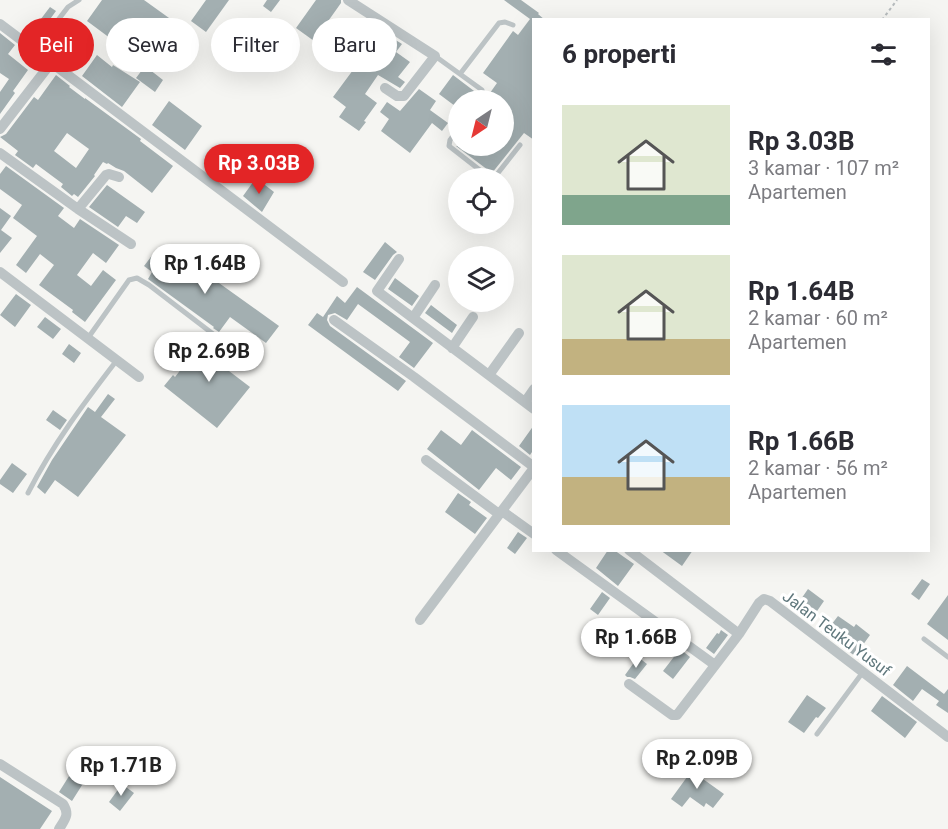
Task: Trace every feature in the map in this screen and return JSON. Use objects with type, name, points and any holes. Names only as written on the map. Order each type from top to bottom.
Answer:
[{"type":"street","points":[[348,0],[435,56],[404,96],[398,96],[385,88]]},
{"type":"street","points":[[0,24],[18,37]]},
{"type":"street","points":[[0,129],[44,72]]},
{"type":"street","points":[[63,72],[343,282]]},
{"type":"street","points":[[0,153],[131,244]]},
{"type":"street","points":[[78,209],[106,175],[119,177]]},
{"type":"street","points":[[399,259],[376,291],[529,406]]},
{"type":"street","points":[[0,272],[139,377]]},
{"type":"street","points":[[413,318],[435,285]]},
{"type":"street","points":[[452,348],[473,317]]},
{"type":"street","points":[[334,320],[414,377],[532,471]]},
{"type":"street","points":[[489,375],[519,333]]},
{"type":"street","points":[[426,460],[532,533]]},
{"type":"street","points":[[420,620],[500,512],[532,473]]},
{"type":"street","points":[[559,552],[715,665]]},
{"type":"street","points":[[629,684],[676,716],[739,634],[632,552]]},
{"type":"street","name":"Jalan Teuku Yusuf","points":[[739,634],[759,603],[767,599],[948,737]]},
{"type":"street","points":[[0,764],[63,804],[67,815],[59,829]]},
{"type":"lane","points":[[60,18],[68,7],[79,0]]},
{"type":"lane","points":[[460,74],[499,23],[505,22],[513,25]]},
{"type":"lane","points":[[435,56],[482,90]]},
{"type":"lane","points":[[502,168],[520,145]]},
{"type":"lane","points":[[462,156],[477,168]]},
{"type":"lane","points":[[88,338],[129,280],[137,278],[252,363]]},
{"type":"lane","points":[[28,493],[57,442],[117,360]]},
{"type":"lane","points":[[924,639],[948,657]]},
{"type":"lane","points":[[817,734],[864,672]]},
{"type":"path","points":[[884,18],[897,0]]},
{"type":"building","points":[[102,0],[144,0],[169,18],[106,18],[106,35],[94,26],[94,18],[89,18]]},
{"type":"building","points":[[206,0],[229,0],[216,18],[211,18],[211,25],[206,32],[199,27],[199,18],[193,18]]},
{"type":"building","points":[[267,0],[280,0],[271,12],[263,6]]},
{"type":"building","points":[[316,0],[341,0],[330,18],[312,18],[312,40],[300,31],[300,22]]},
{"type":"building","points":[[504,0],[521,0],[543,18],[532,18],[532,139],[524,133],[514,146],[514,90],[492,90],[497,83],[483,73],[513,31],[518,35],[530,19]]},
{"type":"building","points":[[50,7],[56,11],[51,18],[42,18]]},
{"type":"building","points":[[0,33],[15,45],[8,54],[18,62],[18,72],[27,72],[0,114],[0,92],[9,79],[0,73]]},
{"type":"building","points":[[397,41],[402,44],[397,51]]},
{"type":"building","points":[[397,53],[410,62],[398,77],[405,82],[400,88],[378,75],[365,94],[377,103],[359,131],[339,117],[346,107],[333,97],[352,72],[397,72]]},
{"type":"building","points":[[97,55],[106,62],[106,72],[124,72],[140,82],[122,107],[82,76],[85,72],[94,72],[94,59]]},
{"type":"building","points":[[140,72],[153,72],[163,80],[155,92],[136,78]]},
{"type":"building","points":[[56,75],[173,166],[152,193],[124,171],[103,162],[78,197],[74,194],[72,196],[61,187],[63,184],[36,164],[33,168],[15,155],[18,151],[0,137],[6,134],[34,97],[38,100]],"holes":[[[67,133],[89,149],[76,168],[54,151]]]},
{"type":"building","points":[[453,75],[473,90],[448,90],[448,101],[439,94]]},
{"type":"building","points":[[419,89],[436,101],[430,110],[448,123],[442,131],[432,123],[410,153],[381,131],[389,119],[380,112],[387,102],[400,111]]},
{"type":"building","points":[[169,101],[202,126],[185,150],[152,125]]},
{"type":"building","points":[[469,156],[506,156],[496,168],[485,168]]},
{"type":"building","points":[[6,166],[64,208],[58,216],[74,228],[80,219],[119,245],[106,263],[93,253],[77,275],[91,286],[103,270],[116,280],[85,322],[72,312],[73,310],[39,285],[54,265],[40,254],[26,273],[16,265],[37,236],[13,218],[22,205],[0,189],[0,174]]},
{"type":"building","points":[[256,178],[274,192],[262,212],[243,196]]},
{"type":"building","points":[[107,185],[145,212],[137,223],[126,216],[118,227],[89,207]]},
{"type":"building","points":[[0,208],[11,216],[1,230],[12,238],[0,253]]},
{"type":"building","points":[[385,242],[397,252],[375,280],[363,272]]},
{"type":"building","points":[[170,248],[279,326],[266,343],[230,317],[219,332],[148,279],[152,272],[144,266],[157,249],[165,255]]},
{"type":"building","points":[[395,278],[419,296],[412,306],[388,289]]},
{"type":"building","points":[[357,287],[433,343],[414,368],[399,357],[410,342],[358,304],[347,320],[335,313],[328,315],[327,320],[330,326],[406,381],[398,391],[308,325],[317,313],[323,317],[337,296],[345,303]]},
{"type":"building","points":[[16,294],[31,305],[15,327],[0,315]]},
{"type":"building","points":[[431,305],[457,325],[452,333],[425,313]]},
{"type":"building","points":[[45,317],[61,329],[53,339],[37,327]]},
{"type":"building","points":[[207,336],[238,359],[229,371],[250,387],[217,428],[164,386],[173,375],[175,377]]},
{"type":"building","points":[[69,344],[81,353],[74,363],[62,354]]},
{"type":"building","points":[[108,394],[115,399],[101,417],[126,435],[78,497],[55,480],[45,494],[37,487],[52,460],[88,407],[95,412]]},
{"type":"building","points":[[53,410],[67,420],[60,430],[46,420]]},
{"type":"building","points":[[532,428],[530,455],[519,446]]},
{"type":"building","points":[[441,430],[461,445],[472,430],[521,467],[511,480],[496,468],[479,490],[427,449]]},
{"type":"building","points":[[12,463],[27,474],[13,493],[0,484],[0,480]]},
{"type":"building","points":[[458,493],[471,502],[469,505],[487,518],[475,534],[445,512]]},
{"type":"building","points":[[518,532],[527,538],[515,554],[507,548]]},
{"type":"building","points":[[607,552],[617,552],[634,564],[618,586],[596,568]]},
{"type":"building","points":[[663,552],[692,552],[682,566]]},
{"type":"building","points":[[922,579],[930,584],[919,600],[911,594]]},
{"type":"building","points":[[808,589],[824,601],[815,614],[799,602]]},
{"type":"building","points":[[602,592],[610,598],[598,615],[590,609]]},
{"type":"building","points":[[948,595],[948,640],[927,624]]},
{"type":"building","points":[[838,616],[854,627],[856,624],[870,635],[855,656],[840,645],[844,640],[828,629]]},
{"type":"building","points":[[650,627],[659,634],[646,651],[637,645]]},
{"type":"building","points":[[721,630],[728,635],[714,654],[706,648]]},
{"type":"building","points":[[680,649],[690,657],[673,679],[663,671]]},
{"type":"building","points":[[638,657],[647,664],[635,679],[627,677],[625,675]]},
{"type":"building","points":[[907,666],[944,694],[948,689],[948,713],[936,705],[939,701],[922,689],[913,701],[893,685]]},
{"type":"building","points":[[807,695],[826,708],[804,733],[788,722]]},
{"type":"building","points":[[882,696],[917,722],[905,738],[871,711]]},
{"type":"building","points":[[695,766],[706,774],[703,779],[724,794],[713,808],[706,803],[704,807],[690,797],[682,807],[671,799]]},
{"type":"building","points":[[71,773],[84,782],[72,801],[59,792]]},
{"type":"building","points":[[0,777],[52,811],[40,829],[0,829]]},
{"type":"building","points":[[122,784],[134,793],[120,811],[109,802]]}]
